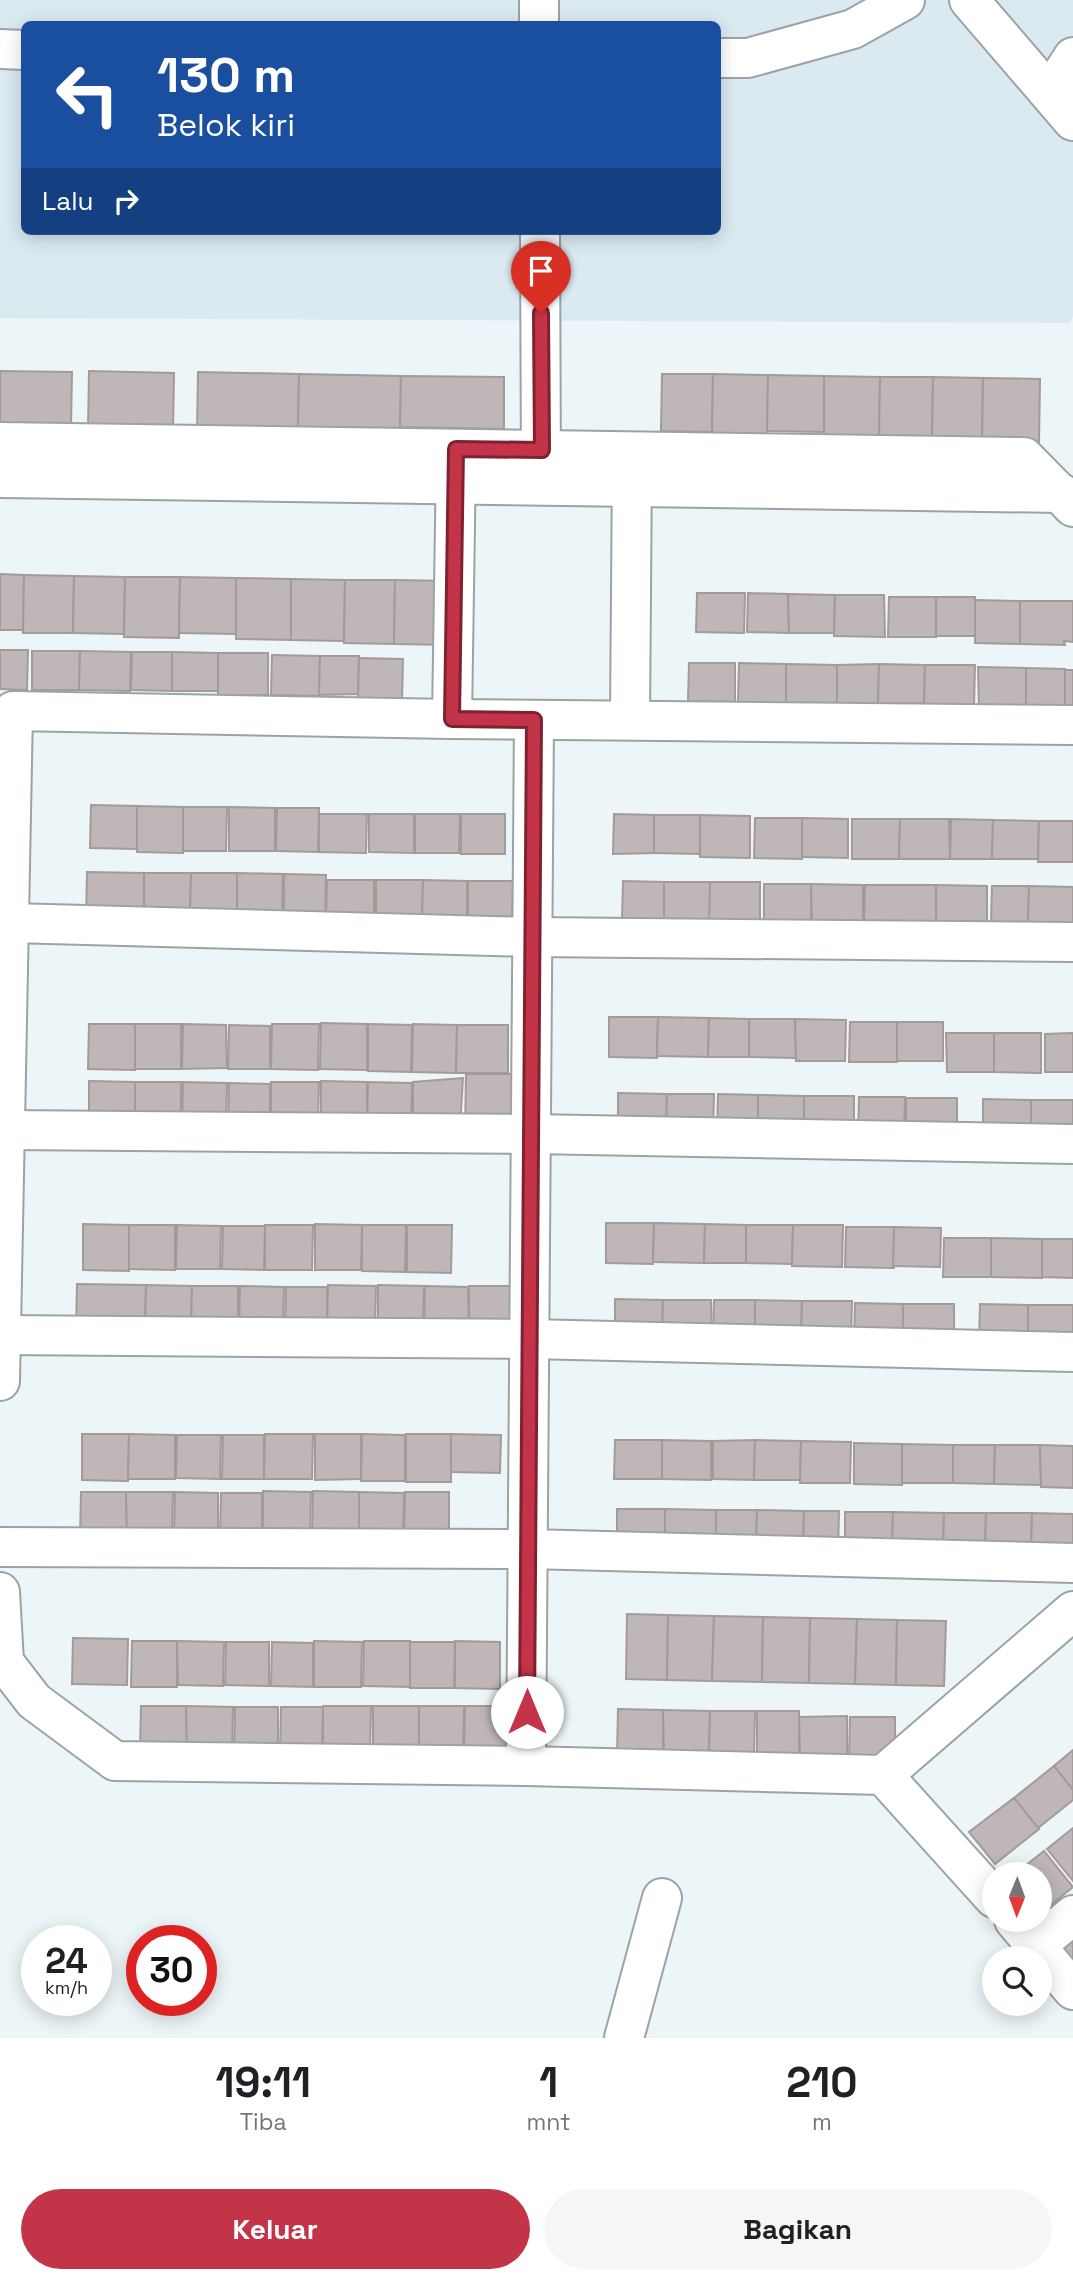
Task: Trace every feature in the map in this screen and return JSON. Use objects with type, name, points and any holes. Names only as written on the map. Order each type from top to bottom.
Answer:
[{"type":"street","points":[[539,0],[539,21]]},
{"type":"street","points":[[721,58],[748,58],[853,29],[905,0]]},
{"type":"street","points":[[970,0],[1061,107]]},
{"type":"street","points":[[0,49],[21,50]]},
{"type":"street","points":[[1061,107],[1073,57]]},
{"type":"street","points":[[540,235],[541,469]]},
{"type":"street","points":[[0,442],[456,467],[541,469],[631,470],[1024,457],[1067,500]]},
{"type":"street","points":[[0,478],[456,467]]},
{"type":"street","points":[[452,719],[456,467]]},
{"type":"street","points":[[630,720],[631,470]]},
{"type":"street","points":[[0,1381],[13,710],[452,719],[1073,725]]},
{"type":"street","points":[[526,1766],[534,720]]},
{"type":"street","points":[[10,923],[532,937],[1073,942]]},
{"type":"street","points":[[5,1130],[531,1134],[1073,1144]]},
{"type":"street","points":[[1,1335],[529,1339],[1073,1352]]},
{"type":"street","points":[[0,1547],[527,1549],[1073,1563]]},
{"type":"street","points":[[0,1592],[4,1662],[34,1701],[115,1761],[526,1766],[883,1775],[1073,1611]]},
{"type":"street","points":[[883,1775],[982,1885]]},
{"type":"street","points":[[624,2038],[662,1898]]},
{"type":"street","points":[[1052,1922],[1073,1915]]},
{"type":"street","points":[[1025,1932],[1073,1990]]},
{"type":"shaded area","points":[[0,0],[1073,0],[1073,316],[1069,323],[0,318]]},
{"type":"building","points":[[0,371],[72,372],[71,427],[0,426]]},
{"type":"building","points":[[89,371],[174,373],[173,431],[88,430]]},
{"type":"building","points":[[198,372],[299,374],[298,433],[197,432]]},
{"type":"building","points":[[299,374],[401,376],[400,428],[298,427]]},
{"type":"building","points":[[662,374],[713,374],[712,432],[661,431]]},
{"type":"building","points":[[713,374],[768,375],[767,436],[712,436]]},
{"type":"building","points":[[768,375],[824,376],[824,432],[767,431]]},
{"type":"building","points":[[401,376],[504,377],[504,429],[400,427]]},
{"type":"building","points":[[824,376],[880,377],[879,438],[824,438]]},
{"type":"building","points":[[880,377],[933,377],[932,439],[879,438]]},
{"type":"building","points":[[933,377],[983,378],[982,442],[932,442]]},
{"type":"building","points":[[983,378],[1040,379],[1039,443],[982,442]]},
{"type":"building","points":[[0,574],[24,575],[23,630],[0,630]]},
{"type":"building","points":[[24,575],[74,576],[73,633],[23,633]]},
{"type":"building","points":[[74,576],[125,577],[124,634],[73,633]]},
{"type":"building","points":[[125,577],[180,577],[179,638],[124,637]]},
{"type":"building","points":[[180,577],[236,578],[236,634],[179,633]]},
{"type":"building","points":[[236,578],[291,579],[291,640],[236,639]]},
{"type":"building","points":[[291,579],[345,580],[344,641],[291,640]]},
{"type":"building","points":[[345,580],[395,580],[394,644],[344,643]]},
{"type":"building","points":[[395,580],[452,581],[451,645],[394,644]]},
{"type":"building","points":[[697,593],[745,593],[744,633],[696,632]]},
{"type":"building","points":[[748,593],[788,594],[789,633],[747,632]]},
{"type":"building","points":[[788,594],[835,595],[834,633],[789,633]]},
{"type":"building","points":[[835,595],[884,595],[885,637],[834,636]]},
{"type":"building","points":[[889,597],[936,597],[936,637],[888,637]]},
{"type":"building","points":[[936,597],[975,597],[975,636],[936,636]]},
{"type":"building","points":[[975,600],[1020,601],[1020,644],[975,643]]},
{"type":"building","points":[[1020,601],[1073,601],[1073,642],[1064,641],[1065,645],[1020,644]]},
{"type":"building","points":[[0,650],[28,650],[27,690],[0,689]]},
{"type":"building","points":[[32,651],[80,651],[79,690],[32,690]]},
{"type":"building","points":[[80,651],[131,652],[130,691],[79,690]]},
{"type":"building","points":[[132,652],[172,652],[172,691],[131,690]]},
{"type":"building","points":[[172,652],[218,653],[218,691],[172,691]]},
{"type":"building","points":[[218,653],[268,653],[268,695],[218,695]]},
{"type":"building","points":[[272,655],[320,656],[319,696],[271,695]]},
{"type":"building","points":[[320,656],[359,656],[358,694],[319,695]]},
{"type":"building","points":[[359,658],[403,659],[402,702],[358,702]]},
{"type":"building","points":[[689,663],[735,663],[735,702],[688,701]]},
{"type":"building","points":[[739,663],[786,664],[786,703],[738,703]]},
{"type":"building","points":[[786,664],[837,665],[837,704],[786,703]]},
{"type":"building","points":[[879,664],[878,704],[837,703],[837,665]]},
{"type":"building","points":[[879,664],[925,665],[924,703],[878,704]]},
{"type":"building","points":[[925,665],[975,665],[974,707],[924,707]]},
{"type":"building","points":[[978,667],[1026,668],[1026,709],[979,708]]},
{"type":"building","points":[[1026,668],[1065,669],[1065,707],[1026,707]]},
{"type":"building","points":[[1065,670],[1073,670],[1073,714],[1065,714]]},
{"type":"building","points":[[91,805],[137,806],[137,849],[90,848]]},
{"type":"building","points":[[137,806],[183,807],[183,853],[137,852]]},
{"type":"building","points":[[183,807],[227,807],[226,851],[183,851]]},
{"type":"building","points":[[229,807],[275,808],[275,851],[229,851]]},
{"type":"building","points":[[277,808],[319,808],[318,852],[276,851]]},
{"type":"building","points":[[319,814],[367,814],[366,853],[319,852]]},
{"type":"building","points":[[369,814],[414,814],[414,853],[369,852]]},
{"type":"building","points":[[415,814],[460,814],[459,853],[415,853]]},
{"type":"building","points":[[461,814],[505,814],[505,854],[461,854]]},
{"type":"building","points":[[614,814],[654,815],[654,853],[613,854]]},
{"type":"building","points":[[654,815],[700,815],[700,854],[654,853]]},
{"type":"building","points":[[700,815],[750,816],[750,858],[700,857]]},
{"type":"building","points":[[755,818],[802,818],[802,859],[754,858]]},
{"type":"building","points":[[802,818],[848,819],[848,858],[802,857]]},
{"type":"building","points":[[852,819],[900,819],[899,859],[852,859]]},
{"type":"building","points":[[900,819],[949,819],[950,859],[899,859]]},
{"type":"building","points":[[951,819],[993,820],[992,859],[950,859]]},
{"type":"building","points":[[993,820],[1039,821],[1038,859],[992,859]]},
{"type":"building","points":[[1039,821],[1073,821],[1073,862],[1038,862]]},
{"type":"building","points":[[87,872],[144,873],[144,921],[86,921]]},
{"type":"building","points":[[144,873],[191,873],[190,919],[144,918]]},
{"type":"building","points":[[191,873],[237,873],[237,917],[190,917]]},
{"type":"building","points":[[237,873],[283,874],[282,917],[237,917]]},
{"type":"building","points":[[284,874],[326,875],[325,918],[284,917]]},
{"type":"building","points":[[327,880],[374,880],[374,919],[326,918]]},
{"type":"building","points":[[376,880],[423,880],[422,919],[376,918]]},
{"type":"building","points":[[423,880],[467,881],[467,920],[422,920]]},
{"type":"building","points":[[468,881],[513,881],[512,921],[468,921]]},
{"type":"building","points":[[623,881],[664,882],[664,920],[622,920]]},
{"type":"building","points":[[664,882],[710,882],[710,921],[664,920]]},
{"type":"building","points":[[710,882],[760,882],[760,924],[709,923]]},
{"type":"building","points":[[764,884],[811,884],[811,925],[764,924]]},
{"type":"building","points":[[811,884],[863,885],[863,924],[812,923]]},
{"type":"building","points":[[865,885],[936,885],[936,925],[864,924]]},
{"type":"building","points":[[936,885],[987,886],[987,925],[936,925]]},
{"type":"building","points":[[992,886],[1029,886],[1028,925],[991,925]]},
{"type":"building","points":[[1029,886],[1073,887],[1073,925],[1028,925]]},
{"type":"building","points":[[609,1017],[658,1017],[657,1058],[609,1057]]},
{"type":"building","points":[[658,1017],[709,1018],[708,1057],[657,1056]]},
{"type":"building","points":[[709,1018],[749,1019],[749,1057],[708,1057]]},
{"type":"building","points":[[749,1019],[795,1019],[796,1058],[749,1057]]},
{"type":"building","points":[[795,1019],[846,1020],[845,1061],[796,1061]]},
{"type":"building","points":[[850,1022],[897,1022],[897,1062],[849,1062]]},
{"type":"building","points":[[897,1022],[943,1022],[943,1061],[897,1061]]},
{"type":"building","points":[[321,1023],[367,1024],[367,1070],[320,1069]]},
{"type":"building","points":[[89,1024],[135,1024],[135,1070],[88,1069]]},
{"type":"building","points":[[135,1024],[181,1024],[181,1069],[135,1069]]},
{"type":"building","points":[[183,1024],[226,1025],[227,1068],[182,1069]]},
{"type":"building","points":[[272,1024],[319,1024],[318,1070],[271,1069]]},
{"type":"building","points":[[368,1024],[412,1025],[411,1072],[368,1071]]},
{"type":"building","points":[[413,1024],[457,1025],[456,1073],[412,1072]]},
{"type":"building","points":[[229,1025],[270,1026],[270,1069],[228,1069]]},
{"type":"building","points":[[457,1025],[508,1025],[508,1073],[456,1073]]},
{"type":"building","points":[[946,1033],[994,1033],[994,1072],[947,1072]]},
{"type":"building","points":[[994,1033],[1041,1033],[1041,1073],[994,1072]]},
{"type":"building","points":[[1073,1033],[1073,1072],[1045,1072],[1045,1034]]},
{"type":"building","points":[[466,1074],[517,1074],[517,1133],[465,1132]]},
{"type":"building","points":[[463,1078],[460,1127],[413,1130],[413,1082]]},
{"type":"building","points":[[89,1081],[135,1082],[135,1128],[89,1127]]},
{"type":"building","points":[[321,1081],[367,1082],[367,1128],[321,1127]]},
{"type":"building","points":[[135,1082],[181,1082],[181,1127],[135,1126]]},
{"type":"building","points":[[183,1082],[227,1083],[226,1126],[182,1126]]},
{"type":"building","points":[[271,1082],[319,1082],[318,1128],[271,1127]]},
{"type":"building","points":[[368,1082],[412,1083],[411,1129],[367,1129]]},
{"type":"building","points":[[229,1083],[270,1084],[270,1127],[228,1126]]},
{"type":"building","points":[[618,1093],[667,1094],[666,1133],[618,1133]]},
{"type":"building","points":[[667,1094],[714,1094],[713,1134],[666,1133]]},
{"type":"building","points":[[718,1094],[758,1095],[758,1134],[717,1133]]},
{"type":"building","points":[[758,1095],[804,1096],[804,1134],[758,1134]]},
{"type":"building","points":[[804,1096],[854,1096],[854,1137],[804,1136]]},
{"type":"building","points":[[859,1097],[905,1097],[904,1135],[858,1136]]},
{"type":"building","points":[[906,1098],[957,1098],[957,1137],[906,1136]]},
{"type":"building","points":[[983,1099],[1031,1100],[1031,1139],[983,1138]]},
{"type":"building","points":[[1031,1100],[1073,1100],[1073,1139],[1031,1139]]},
{"type":"building","points":[[606,1223],[654,1223],[653,1264],[606,1263]]},
{"type":"building","points":[[654,1223],[705,1224],[704,1263],[653,1262]]},
{"type":"building","points":[[83,1224],[129,1225],[129,1271],[83,1270]]},
{"type":"building","points":[[315,1224],[362,1225],[361,1270],[315,1270]]},
{"type":"building","points":[[705,1224],[746,1225],[746,1263],[704,1263]]},
{"type":"building","points":[[129,1225],[175,1225],[175,1270],[129,1269]]},
{"type":"building","points":[[177,1225],[221,1226],[220,1269],[176,1269]]},
{"type":"building","points":[[265,1225],[313,1225],[312,1270],[265,1270]]},
{"type":"building","points":[[362,1225],[406,1225],[405,1272],[362,1271]]},
{"type":"building","points":[[407,1225],[452,1225],[451,1273],[407,1272]]},
{"type":"building","points":[[746,1225],[793,1225],[792,1264],[746,1263]]},
{"type":"building","points":[[793,1225],[843,1225],[842,1267],[792,1266]]},
{"type":"building","points":[[223,1226],[265,1226],[264,1270],[222,1269]]},
{"type":"building","points":[[846,1227],[894,1227],[894,1268],[845,1267]]},
{"type":"building","points":[[894,1227],[941,1228],[940,1267],[893,1266]]},
{"type":"building","points":[[944,1238],[991,1238],[991,1277],[943,1277]]},
{"type":"building","points":[[991,1238],[1042,1239],[1042,1278],[991,1277]]},
{"type":"building","points":[[1042,1239],[1073,1239],[1073,1278],[1042,1277]]},
{"type":"building","points":[[77,1284],[146,1285],[145,1330],[76,1329]]},
{"type":"building","points":[[146,1285],[192,1286],[191,1331],[145,1330]]},
{"type":"building","points":[[328,1285],[376,1286],[375,1331],[327,1331]]},
{"type":"building","points":[[378,1285],[424,1286],[423,1331],[378,1331]]},
{"type":"building","points":[[192,1286],[238,1286],[238,1330],[191,1330]]},
{"type":"building","points":[[240,1286],[284,1287],[283,1330],[239,1330]]},
{"type":"building","points":[[425,1286],[468,1287],[469,1333],[424,1333]]},
{"type":"building","points":[[469,1286],[514,1286],[514,1333],[469,1334]]},
{"type":"building","points":[[286,1287],[327,1287],[327,1331],[285,1330]]},
{"type":"building","points":[[615,1299],[663,1300],[662,1339],[615,1339]]},
{"type":"building","points":[[663,1300],[711,1300],[712,1339],[662,1339]]},
{"type":"building","points":[[714,1300],[755,1300],[755,1339],[713,1339]]},
{"type":"building","points":[[755,1300],[802,1301],[801,1339],[755,1339]]},
{"type":"building","points":[[802,1301],[852,1301],[851,1343],[801,1342]]},
{"type":"building","points":[[855,1303],[903,1304],[903,1344],[854,1344]]},
{"type":"building","points":[[903,1304],[954,1304],[954,1343],[903,1342]]},
{"type":"building","points":[[980,1304],[1028,1305],[1028,1344],[979,1343]]},
{"type":"building","points":[[1028,1305],[1073,1305],[1073,1344],[1028,1344]]},
{"type":"building","points":[[82,1434],[129,1434],[128,1481],[82,1480]]},
{"type":"building","points":[[129,1434],[175,1435],[175,1479],[128,1479]]},
{"type":"building","points":[[265,1434],[313,1434],[312,1479],[264,1479]]},
{"type":"building","points":[[315,1434],[361,1434],[361,1479],[315,1480]]},
{"type":"building","points":[[362,1434],[405,1435],[405,1481],[361,1481]]},
{"type":"building","points":[[406,1434],[451,1434],[451,1482],[406,1482]]},
{"type":"building","points":[[451,1434],[501,1435],[500,1473],[451,1472]]},
{"type":"building","points":[[177,1435],[221,1435],[220,1479],[176,1478]]},
{"type":"building","points":[[223,1435],[264,1435],[264,1479],[222,1479]]},
{"type":"building","points":[[615,1440],[662,1440],[662,1479],[614,1479]]},
{"type":"building","points":[[662,1440],[711,1441],[711,1480],[662,1479]]},
{"type":"building","points":[[755,1440],[754,1480],[713,1479],[713,1441]]},
{"type":"building","points":[[755,1440],[801,1441],[800,1480],[754,1480]]},
{"type":"building","points":[[801,1441],[851,1442],[850,1483],[800,1483]]},
{"type":"building","points":[[854,1443],[902,1444],[902,1485],[854,1484]]},
{"type":"building","points":[[902,1444],[953,1445],[953,1483],[902,1483]]},
{"type":"building","points":[[953,1445],[995,1445],[994,1484],[953,1483]]},
{"type":"building","points":[[995,1445],[1040,1445],[1041,1485],[994,1484]]},
{"type":"building","points":[[1040,1445],[1073,1446],[1073,1488],[1041,1487]]},
{"type":"building","points":[[263,1491],[311,1492],[310,1537],[263,1537]]},
{"type":"building","points":[[313,1491],[359,1492],[359,1537],[312,1537]]},
{"type":"building","points":[[81,1492],[126,1492],[127,1538],[80,1537]]},
{"type":"building","points":[[126,1492],[173,1492],[172,1537],[127,1537]]},
{"type":"building","points":[[175,1492],[218,1493],[218,1536],[174,1536]]},
{"type":"building","points":[[359,1492],[404,1493],[403,1539],[359,1539]]},
{"type":"building","points":[[405,1492],[449,1492],[449,1540],[404,1540]]},
{"type":"building","points":[[221,1493],[262,1493],[262,1537],[220,1536]]},
{"type":"building","points":[[617,1509],[665,1509],[665,1548],[617,1549]]},
{"type":"building","points":[[665,1509],[716,1510],[716,1549],[665,1548]]},
{"type":"building","points":[[716,1510],[757,1510],[756,1549],[716,1549]]},
{"type":"building","points":[[757,1510],[804,1511],[803,1549],[756,1549]]},
{"type":"building","points":[[804,1511],[839,1511],[838,1552],[803,1553]]},
{"type":"building","points":[[845,1512],[893,1512],[892,1552],[845,1552]]},
{"type":"building","points":[[893,1512],[944,1513],[943,1552],[892,1551]]},
{"type":"building","points":[[944,1513],[986,1513],[985,1552],[943,1552]]},
{"type":"building","points":[[986,1513],[1032,1513],[1031,1552],[985,1552]]},
{"type":"building","points":[[1032,1513],[1073,1514],[1073,1555],[1031,1554]]},
{"type":"building","points":[[627,1614],[668,1615],[667,1680],[626,1679]]},
{"type":"building","points":[[668,1615],[714,1616],[712,1681],[667,1680]]},
{"type":"building","points":[[714,1616],[763,1617],[762,1682],[712,1681]]},
{"type":"building","points":[[763,1617],[810,1618],[809,1683],[762,1682]]},
{"type":"building","points":[[810,1618],[857,1619],[855,1684],[809,1683]]},
{"type":"building","points":[[857,1619],[897,1620],[896,1685],[855,1684]]},
{"type":"building","points":[[897,1620],[946,1621],[944,1686],[896,1685]]},
{"type":"building","points":[[73,1638],[128,1639],[127,1685],[72,1684]]},
{"type":"building","points":[[132,1641],[177,1641],[177,1687],[131,1687]]},
{"type":"building","points":[[177,1641],[224,1642],[223,1686],[178,1685]]},
{"type":"building","points":[[314,1641],[362,1642],[361,1687],[314,1687]]},
{"type":"building","points":[[364,1641],[410,1641],[410,1687],[363,1686]]},
{"type":"building","points":[[455,1641],[500,1642],[500,1689],[455,1688]]},
{"type":"building","points":[[226,1642],[269,1642],[269,1686],[225,1685]]},
{"type":"building","points":[[272,1642],[313,1643],[313,1687],[271,1686]]},
{"type":"building","points":[[410,1642],[455,1642],[454,1688],[410,1688]]},
{"type":"building","points":[[141,1706],[186,1706],[187,1753],[140,1752]]},
{"type":"building","points":[[186,1706],[233,1707],[232,1751],[187,1751]]},
{"type":"building","points":[[323,1706],[371,1706],[370,1751],[323,1752]]},
{"type":"building","points":[[373,1706],[419,1706],[419,1751],[373,1752]]},
{"type":"building","points":[[419,1706],[464,1706],[463,1753],[419,1753]]},
{"type":"building","points":[[465,1706],[509,1706],[509,1754],[464,1754]]},
{"type":"building","points":[[235,1707],[278,1707],[278,1751],[234,1750]]},
{"type":"building","points":[[281,1707],[323,1707],[322,1751],[280,1751]]},
{"type":"building","points":[[618,1709],[663,1710],[663,1756],[617,1756]]},
{"type":"building","points":[[663,1710],[710,1711],[709,1755],[664,1754]]},
{"type":"building","points":[[710,1711],[755,1711],[754,1754],[709,1754]]},
{"type":"building","points":[[757,1711],[799,1711],[799,1755],[757,1755]]},
{"type":"building","points":[[847,1716],[847,1756],[800,1755],[799,1717]]},
{"type":"building","points":[[850,1717],[895,1717],[895,1756],[849,1755]]},
{"type":"building","points":[[1073,1750],[1073,1790],[1054,1766]]},
{"type":"building","points":[[1054,1766],[1073,1790],[1073,1800],[1038,1828],[1014,1798]]},
{"type":"building","points":[[1014,1798],[1039,1829],[998,1862],[993,1862],[969,1832]]},
{"type":"building","points":[[1073,1828],[1073,1881],[1047,1849]]},
{"type":"building","points":[[1044,1851],[1073,1887],[1052,1904],[1052,1862],[1030,1862]]},
{"type":"building","points":[[1073,1939],[1073,1975],[1055,1953]]},
{"type":"route","points":[[527,1712],[534,720],[452,719],[456,449],[542,450],[541,313]]}]
